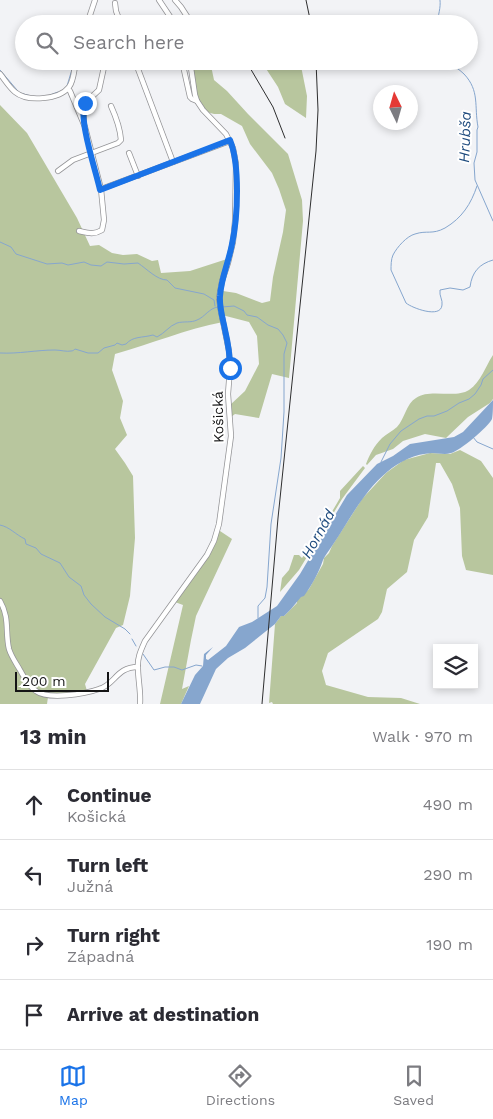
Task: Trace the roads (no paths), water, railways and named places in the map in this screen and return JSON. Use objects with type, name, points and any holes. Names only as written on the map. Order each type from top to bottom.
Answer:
[{"type":"street","points":[[90,15],[96,0]]},
{"type":"street","points":[[159,0],[169,15]]},
{"type":"street","points":[[175,0],[186,15]]},
{"type":"street","points":[[115,3],[118,15]]},
{"type":"street","points":[[0,74],[16,93],[29,98],[39,99],[60,94],[68,89],[74,70]]},
{"type":"street","points":[[79,232],[97,233],[102,230],[104,225],[100,190],[85,127],[84,107],[85,103],[99,90],[103,70]]},
{"type":"street","points":[[138,70],[173,162]]},
{"type":"street","points":[[184,70],[190,97],[197,101]]},
{"type":"street","name":"Košická","points":[[140,704],[138,667],[140,652],[150,633],[207,555],[214,541],[219,524],[231,436],[228,394],[229,351],[219,298],[233,242],[236,212],[236,164],[230,140],[197,101],[191,70]]},
{"type":"street","points":[[68,89],[85,127]]},
{"type":"street","points":[[58,171],[73,160],[118,143],[121,140],[118,122],[111,106]]},
{"type":"street","points":[[100,190],[230,140]]},
{"type":"street","points":[[129,153],[138,176]]},
{"type":"street","points":[[0,601],[7,620],[9,650],[28,684],[42,694],[51,696],[66,695],[101,689],[118,673],[125,669],[138,667]]},
{"type":"water","points":[[493,400],[492,419],[480,433],[461,448],[449,454],[432,453],[402,461],[378,480],[325,556],[304,596],[284,616],[281,616],[275,624],[216,669],[200,704],[181,704],[195,675],[203,666],[204,654],[213,647],[206,655],[208,660],[226,646],[239,627],[252,622],[277,606],[300,574],[347,495],[377,464],[410,444],[454,437],[463,432]]},
{"type":"waterway","name":"Hrubša","points":[[439,15],[440,0]]},
{"type":"waterway","name":"Hrubša","points":[[0,70],[20,93],[31,96]]},
{"type":"waterway","name":"Hrubša","points":[[67,86],[72,70]]},
{"type":"waterway","name":"Hrubša","points":[[459,70],[469,80],[476,99],[478,127],[477,152],[474,163],[475,180],[493,221]]},
{"type":"waterway","name":"Hrubša","points":[[50,95],[58,92]]},
{"type":"waterway","points":[[477,186],[465,210],[451,224],[437,231],[412,235],[403,242],[393,255],[391,270],[406,303],[420,310],[432,312],[440,309],[442,305],[440,290],[450,288],[463,290],[470,287],[472,277],[477,269],[493,260]]},
{"type":"waterway","points":[[0,242],[11,247],[16,254],[47,264],[62,263],[68,265],[84,262],[101,266],[107,262],[138,263],[156,276],[167,280],[175,288],[204,294],[214,300],[215,306]]},
{"type":"waterway","points":[[222,307],[234,306],[244,311],[247,315],[257,317],[278,329],[287,343],[284,354],[284,412],[281,458],[271,524],[267,587],[265,598],[258,606],[258,618]]},
{"type":"waterway","points":[[0,353],[48,350],[73,351],[75,349],[88,353],[98,353],[104,348],[117,343],[122,345],[138,338],[153,335],[157,337],[174,324],[195,321],[218,307]]},
{"type":"waterway","name":"Hrubša","points":[[381,462],[390,444],[401,431],[419,419],[447,411],[469,399],[475,394],[483,379],[493,370]]},
{"type":"waterway","points":[[473,437],[477,442],[493,449]]},
{"type":"waterway","points":[[0,525],[7,527],[25,539],[26,544],[36,548],[41,554],[60,563],[69,577],[81,586],[84,595],[91,604],[105,617],[130,634]]},
{"type":"waterway","points":[[132,639],[136,646]]},
{"type":"waterway","points":[[143,654],[154,670],[165,667],[174,667],[182,670],[196,665],[202,666]]},
{"type":"railway","points":[[306,0],[309,15]]},
{"type":"railway","points":[[251,70],[273,107],[285,138]]},
{"type":"railway","points":[[262,704],[278,518],[316,151],[318,110],[316,70]]},
{"type":"water label","name":"Hornád","points":[[318,534]]}]
